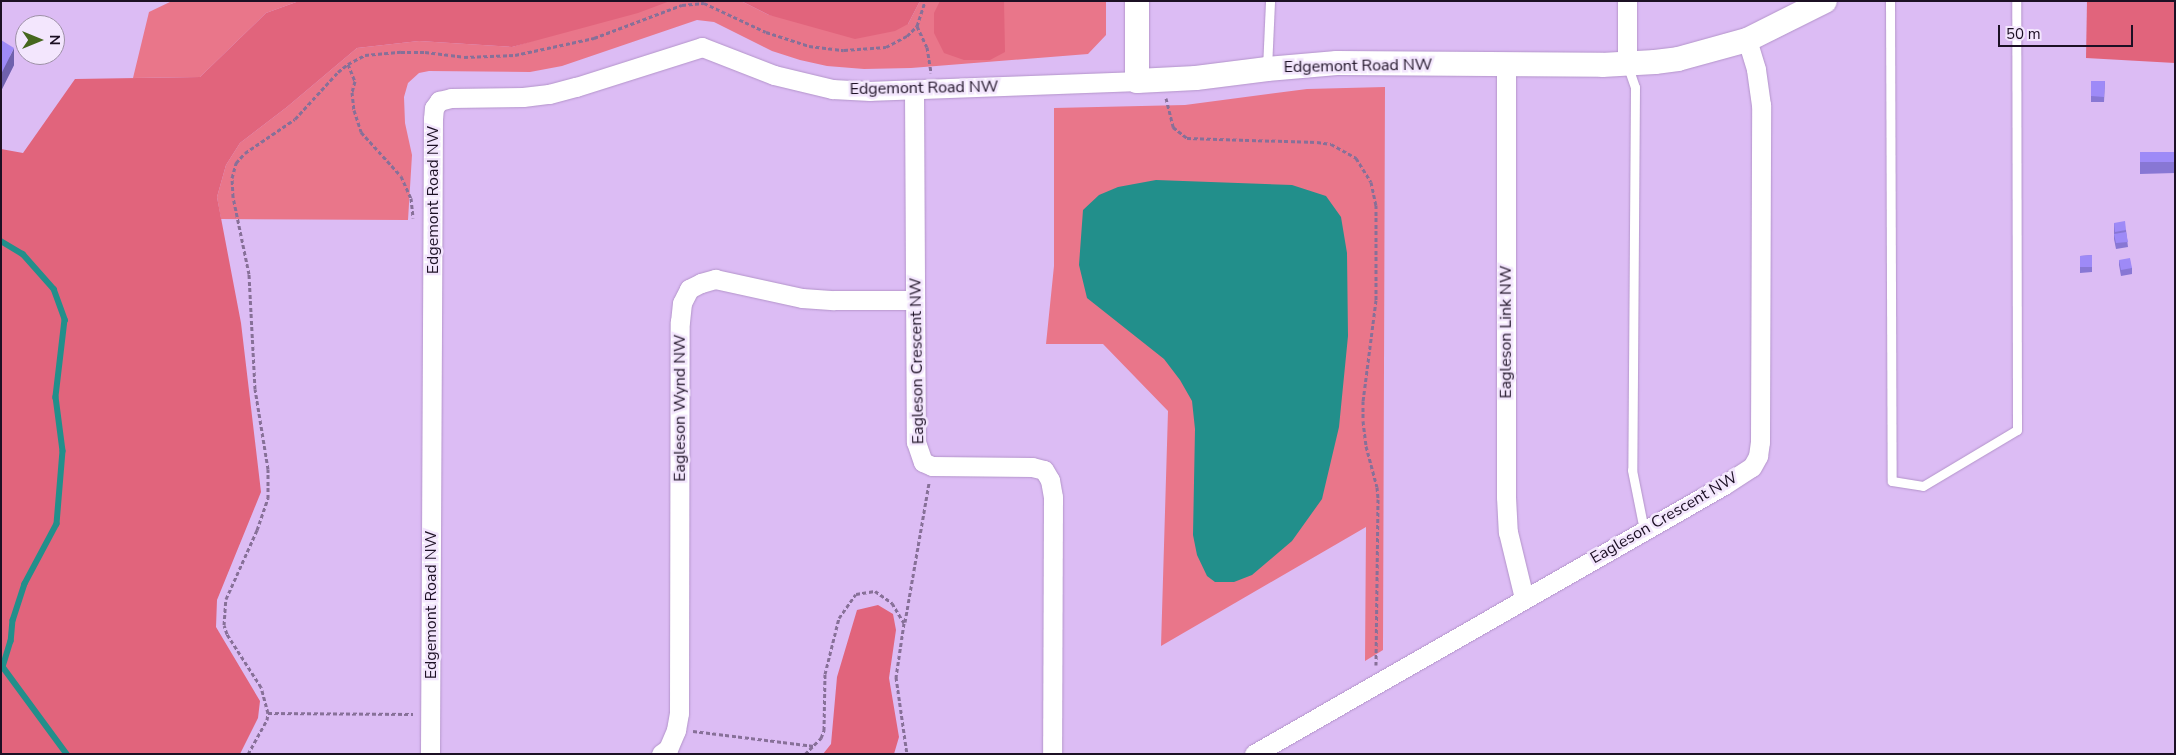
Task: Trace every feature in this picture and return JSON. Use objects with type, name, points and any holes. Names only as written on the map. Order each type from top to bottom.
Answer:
[{"type":"street","points":[[1137,1],[1137,81]]},
{"type":"street","points":[[1627,1],[1627,64]]},
{"type":"street","name":"Edgemont Road NW","points":[[430,754],[432,226],[434,108],[439,101],[451,98],[516,97],[549,94],[702,47],[801,84],[832,89],[922,89],[1166,80],[1337,63],[1627,64],[1678,59],[1747,40],[1825,1]]},
{"type":"street","name":"Eagleson Crescent NW","points":[[1254,754],[1731,481],[1752,467],[1758,456],[1760,442],[1761,105],[1756,69],[1747,40]]},
{"type":"street","name":"Eagleson Link NW","points":[[1506,65],[1506,497],[1508,532],[1524,598]]},
{"type":"street","name":"Eagleson Crescent NW","points":[[922,89],[915,300],[916,442],[923,462],[932,466],[1032,467],[1044,470],[1050,480],[1052,497],[1052,754]]},
{"type":"street","name":"Eagleson Wynd NW","points":[[661,754],[668,749],[676,730],[679,703],[680,322],[682,303],[689,289],[715,279],[802,298],[915,300]]},
{"type":"lane","points":[[1267,69],[1270,1]]},
{"type":"lane","points":[[1890,1],[1892,481],[1923,486],[2017,430],[2016,1]]},
{"type":"lane","points":[[1627,64],[1635,87],[1632,470],[1644,530]]},
{"type":"path","points":[[916,26],[927,47],[931,63],[922,89]]},
{"type":"path","points":[[348,64],[355,81],[353,101],[361,132],[401,176],[411,198],[414,227],[432,226]]},
{"type":"path","points":[[1166,80],[1169,118],[1172,127],[1187,138],[1332,144],[1356,158],[1371,182],[1376,206],[1376,300],[1363,400],[1363,421],[1366,446],[1377,487],[1378,500],[1376,684]]},
{"type":"path","points":[[907,754],[896,677],[932,466]]},
{"type":"path","points":[[805,754],[814,746],[824,730],[825,674],[839,618],[847,604],[856,594],[875,591],[892,603],[904,623]]},
{"type":"path","points":[[268,713],[431,714]]},
{"type":"path","points":[[676,730],[814,746]]},
{"type":"shaded area","points":[[172,1],[299,1],[266,13],[200,77],[133,78],[149,12]]},
{"type":"shaded area","points":[[299,1],[670,1],[638,13],[512,47],[419,41],[357,48],[287,107],[240,143],[226,165],[217,197],[241,323],[261,492],[217,600],[216,627],[260,701],[258,718],[240,754],[1,754],[1,149],[23,153],[75,79],[200,77],[266,13]]},
{"type":"shaded area","points":[[663,1],[741,1],[769,15],[908,24],[920,1],[1106,1],[1106,35],[1088,54],[911,68],[864,69],[827,66],[800,60],[772,51],[714,22],[697,20],[562,66],[530,72],[429,71],[419,73],[408,83],[404,97],[405,123],[412,155],[408,220],[221,219],[217,197],[226,165],[240,143],[287,107],[357,48],[419,41],[512,47]]},
{"type":"shaded area","points":[[741,1],[920,1],[908,24],[895,31],[855,39],[769,15]]},
{"type":"shaded area","points":[[940,1],[1004,1],[1005,52],[990,60],[964,60],[944,53],[934,33],[934,13]]},
{"type":"shaded area","points":[[2087,1],[2175,1],[2175,63],[2086,58]]},
{"type":"shaded area","points":[[1385,87],[1383,650],[1365,661],[1366,527],[1161,646],[1168,411],[1103,344],[1046,344],[1054,266],[1054,108],[1185,105],[1307,89]]},
{"type":"shaded area","points":[[1156,180],[1292,185],[1326,196],[1341,217],[1347,253],[1348,336],[1339,427],[1322,499],[1292,541],[1252,575],[1234,582],[1215,582],[1207,576],[1197,555],[1193,535],[1195,429],[1192,401],[1180,380],[1164,359],[1087,298],[1079,265],[1083,210],[1099,195],[1118,187]]},
{"type":"shaded area","points":[[878,605],[893,614],[896,630],[889,678],[899,737],[894,754],[823,754],[831,744],[837,677],[857,610]]},
{"type":"building","points":[[1,40],[14,48],[2,72],[1,72]]},
{"type":"building","points":[[2091,81],[2105,81],[2104,97],[2091,96]]},
{"type":"building","points":[[2140,152],[2175,152],[2175,162],[2140,162]]},
{"type":"building","points":[[2125,221],[2126,230],[2115,232],[2114,223]]},
{"type":"building","points":[[2126,232],[2128,242],[2116,243],[2114,234]]},
{"type":"building","points":[[2092,255],[2092,267],[2080,267],[2080,256]]},
{"type":"building","points":[[2130,258],[2132,268],[2121,270],[2119,260]]},
{"type":"waterway","points":[[1,241],[23,254],[54,289],[65,320],[56,397],[63,451],[57,524],[25,584],[13,620],[11,641],[3,667],[67,754]]}]
